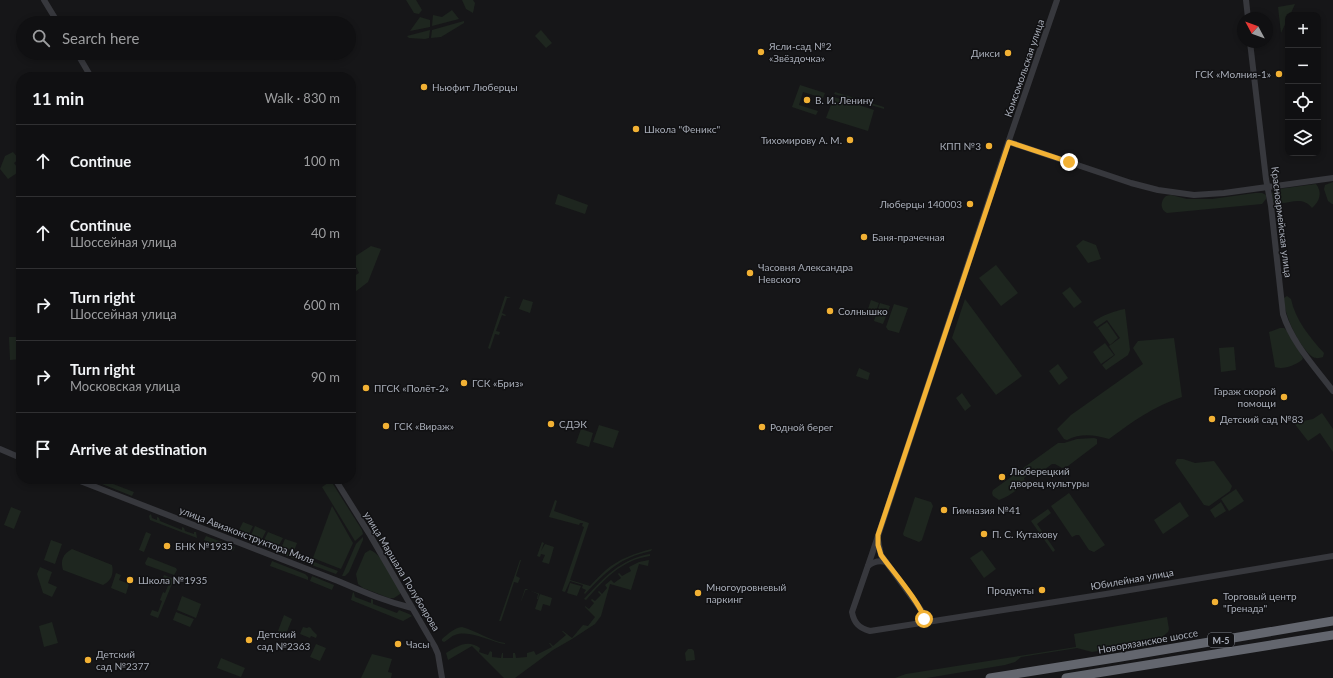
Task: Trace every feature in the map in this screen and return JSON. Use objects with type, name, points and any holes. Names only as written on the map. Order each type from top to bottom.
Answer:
[{"type":"highway","name":"Новорязанское шоссе","points":[[990,678],[1333,620]]},
{"type":"highway","name":"М-5","points":[[1066,678],[1333,635]]},
{"type":"street","points":[[44,0],[54,16]]},
{"type":"street","name":"Комсомольская улица","points":[[877,538],[1057,0]]},
{"type":"street","points":[[1246,0],[1247,12]]},
{"type":"street","name":"Красноармейская улица","points":[[1251,48],[1267,187],[1271,206],[1280,294],[1285,318],[1298,344],[1333,391]]},
{"type":"street","points":[[80,60],[88,72]]},
{"type":"street","points":[[1009,142],[1131,183],[1158,190],[1194,195],[1224,193],[1333,178]]},
{"type":"street","points":[[0,449],[16,456]]},
{"type":"street","name":"улица Авиаконструктора Миля","points":[[88,484],[338,581],[390,603],[412,608]]},
{"type":"street","name":"улица Маршала Полубоярова","points":[[337,484],[368,532],[435,647],[438,654],[442,678]]},
{"type":"street","points":[[877,538],[879,550],[886,562],[924,614],[934,621]]},
{"type":"street","name":"Юбилейная улица","points":[[877,538],[852,612],[857,625],[870,631],[1333,556]]},
{"type":"street","points":[[867,567],[873,562],[886,562]]},
{"type":"street","points":[[921,623],[924,619],[924,614]]},
{"type":"shaded area","points":[[406,0],[416,0],[422,10],[419,14],[414,13]]},
{"type":"shaded area","points":[[462,0],[473,0],[475,3],[473,13],[466,9]]},
{"type":"shaded area","points":[[1295,4],[1291,12],[1285,12],[1285,24],[1281,33],[1278,7]]},
{"type":"shaded area","points":[[452,10],[459,19],[432,26],[433,15],[442,17]]},
{"type":"shaded area","points":[[420,17],[430,20],[430,27],[410,31]]},
{"type":"shaded area","points":[[464,21],[464,23],[441,37],[431,38],[432,30]]},
{"type":"shaded area","points":[[430,30],[429,38],[409,38],[407,36]]},
{"type":"shaded area","points":[[541,30],[552,43],[546,48],[535,36]]},
{"type":"shaded area","points":[[800,85],[825,93],[823,98],[803,92],[799,105],[818,111],[816,115],[792,107]]},
{"type":"shaded area","points":[[835,92],[884,107],[884,109],[834,94]]},
{"type":"shaded area","points":[[834,97],[874,110],[868,131],[826,118]]},
{"type":"shaded area","points":[[13,152],[16,156],[16,161],[14,163],[16,166],[16,174],[8,179],[0,169],[5,156]]},
{"type":"shaded area","points":[[1333,182],[1332,204],[1328,201],[1324,189],[1325,185]]},
{"type":"shaded area","points":[[1316,184],[1320,194],[1317,203],[1312,208],[1303,202],[1298,201],[1278,203],[1273,201],[1272,193],[1279,189]]},
{"type":"shaded area","points":[[1262,193],[1266,195],[1266,199],[1262,204],[1167,213],[1162,208],[1164,198],[1171,195],[1187,199],[1212,199]]},
{"type":"shaded area","points":[[558,194],[588,205],[585,214],[555,204]]},
{"type":"shaded area","points":[[1083,240],[1096,245],[1101,259],[1088,263],[1076,246]]},
{"type":"shaded area","points":[[371,246],[381,249],[368,282],[356,291],[356,275],[359,273],[356,267],[356,256]]},
{"type":"shaded area","points":[[996,265],[1018,293],[1001,306],[979,278]]},
{"type":"shaded area","points":[[1070,287],[1082,302],[1074,308],[1062,293]]},
{"type":"shaded area","points":[[505,296],[511,298],[507,298],[502,313],[506,315],[502,315],[496,331],[500,332],[499,335],[495,334],[490,349],[488,348]]},
{"type":"shaded area","points":[[1287,296],[1291,299],[1296,314],[1304,328],[1324,353],[1323,357],[1313,357],[1303,347],[1298,339],[1289,321],[1284,305],[1284,298]]},
{"type":"shaded area","points":[[523,299],[533,302],[530,313],[519,309]]},
{"type":"shaded area","points":[[965,299],[1022,376],[996,395],[952,338]]},
{"type":"shaded area","points":[[871,300],[879,303],[874,317],[868,315]]},
{"type":"shaded area","points":[[880,303],[890,306],[883,324],[874,321]]},
{"type":"shaded area","points":[[894,304],[908,308],[899,333],[888,330],[886,327]]},
{"type":"shaded area","points":[[1125,309],[1130,350],[1128,355],[1106,370],[1102,365],[1115,355],[1109,346],[1120,338],[1107,320],[1097,327],[1093,322],[1101,317]]},
{"type":"shaded area","points":[[1107,322],[1118,338],[1110,345],[1098,328]]},
{"type":"shaded area","points":[[1284,328],[1288,332],[1303,358],[1293,365],[1278,368],[1275,367],[1269,332]]},
{"type":"shaded area","points":[[9,337],[16,337],[16,359],[10,360]]},
{"type":"shaded area","points":[[1174,338],[1182,397],[1153,410],[1109,439],[1088,435],[1077,436],[1067,440],[1064,439],[1057,429],[1071,415],[1143,364],[1133,348],[1138,341]]},
{"type":"shaded area","points":[[1105,343],[1114,355],[1101,364],[1093,352]]},
{"type":"shaded area","points":[[1234,347],[1236,370],[1221,372],[1219,348]]},
{"type":"shaded area","points":[[1058,364],[1068,378],[1059,385],[1049,371]]},
{"type":"shaded area","points":[[859,368],[870,373],[868,380],[856,376]]},
{"type":"shaded area","points":[[962,393],[971,406],[965,411],[956,398]]},
{"type":"shaded area","points":[[1322,413],[1333,429],[1333,452],[1320,433],[1308,441],[1294,423],[1313,419]]},
{"type":"shaded area","points":[[599,425],[619,431],[613,448],[593,442]]},
{"type":"shaded area","points":[[581,429],[593,433],[589,447],[576,443]]},
{"type":"shaded area","points":[[1077,439],[1097,439],[1097,444],[1068,466],[1062,468],[1052,464],[1037,475],[1026,476],[1024,478],[1025,482],[1023,485],[1006,497],[999,500],[993,496],[993,490],[1058,443],[1064,443]]},
{"type":"shaded area","points":[[1177,459],[1183,459],[1195,463],[1214,461],[1232,486],[1230,491],[1209,506],[1204,505],[1175,463]]},
{"type":"shaded area","points":[[102,484],[113,484],[134,492],[132,496]]},
{"type":"shaded area","points":[[326,484],[333,484],[362,530],[363,534],[355,541],[322,487]]},
{"type":"shaded area","points":[[1236,489],[1244,501],[1229,511],[1221,499]]},
{"type":"shaded area","points":[[1069,493],[1105,545],[1094,552],[1089,550],[1079,535],[1072,537],[1051,506]]},
{"type":"shaded area","points":[[915,497],[931,502],[933,506],[922,540],[919,542],[904,536],[903,534]]},
{"type":"shaded area","points":[[555,500],[557,501],[554,511],[589,523],[570,580],[590,586],[604,572],[616,563],[639,552],[652,549],[651,551],[630,557],[614,566],[585,594],[584,593],[586,590],[582,588],[583,585],[570,581],[565,592],[562,591],[584,527],[582,526],[583,523],[580,523],[579,525],[549,517]]},
{"type":"shaded area","points":[[1180,502],[1189,516],[1163,534],[1154,520]]},
{"type":"shaded area","points":[[1221,502],[1226,511],[1215,518],[1210,510]]},
{"type":"shaded area","points":[[332,506],[353,543],[341,569],[313,558]]},
{"type":"shaded area","points":[[11,507],[21,511],[14,529],[4,525]]},
{"type":"shaded area","points":[[1048,509],[1051,513],[1037,524],[1055,550],[1053,552],[1031,521]]},
{"type":"shaded area","points":[[151,514],[152,518],[157,520],[157,517],[160,521],[182,530],[182,527],[185,531],[194,534],[194,532],[196,532],[197,538],[150,520],[149,516]]},
{"type":"shaded area","points":[[243,522],[253,526],[249,534],[239,530]]},
{"type":"shaded area","points":[[255,526],[266,531],[262,539],[251,535]]},
{"type":"shaded area","points":[[374,526],[416,594],[414,594],[373,528]]},
{"type":"shaded area","points":[[146,532],[151,534],[144,552],[139,550]]},
{"type":"shaded area","points":[[268,532],[283,538],[279,545],[264,540]]},
{"type":"shaded area","points":[[206,536],[235,547],[233,551],[204,540]]},
{"type":"shaded area","points":[[245,536],[278,549],[277,552],[244,539]]},
{"type":"shaded area","points":[[363,537],[349,572],[345,576],[342,576],[356,544]]},
{"type":"shaded area","points":[[285,539],[297,543],[294,551],[282,546]]},
{"type":"shaded area","points":[[51,540],[62,544],[55,564],[44,560]]},
{"type":"shaded area","points":[[542,542],[544,543],[541,551],[545,544],[554,547],[549,564],[542,562],[545,555],[541,554],[540,557],[537,556]]},
{"type":"shaded area","points":[[72,549],[112,565],[113,568],[110,579],[103,585],[63,570],[62,560],[66,553]]},
{"type":"shaded area","points":[[280,549],[338,571],[336,574],[279,553]]},
{"type":"shaded area","points":[[370,550],[374,552],[383,562],[400,591],[400,594],[394,598],[389,598],[363,588],[358,584],[356,574],[365,553]]},
{"type":"shaded area","points":[[982,550],[996,569],[984,578],[970,558]]},
{"type":"shaded area","points":[[650,554],[650,556],[640,558],[622,566],[607,578],[586,600],[584,599],[613,570],[630,560]]},
{"type":"shaded area","points":[[148,557],[176,568],[177,570],[174,575],[146,565],[145,563]]},
{"type":"shaded area","points":[[520,560],[516,576],[520,578],[518,583],[514,582],[501,621],[499,621]]},
{"type":"shaded area","points":[[649,560],[648,566],[639,564],[631,590],[610,584],[601,616],[595,624],[553,650],[515,678],[504,678],[472,646],[448,660],[446,653],[463,644],[475,645],[480,648],[479,652],[488,655],[490,651],[492,652],[492,657],[501,658],[503,653],[503,658],[513,658],[513,653],[515,653],[516,658],[527,657],[527,653],[534,651],[536,655],[552,647],[549,643],[553,646],[566,635],[562,631],[572,638],[583,625],[588,626],[595,617],[585,606],[589,609],[594,603],[591,600],[592,599],[595,601],[601,595],[598,592],[599,591],[602,594],[607,588],[605,585],[611,580],[614,583],[621,578],[618,574],[619,573],[622,576],[631,571],[629,567],[639,562]]},
{"type":"shaded area","points":[[272,561],[305,574],[308,577],[308,580],[270,566]]},
{"type":"shaded area","points":[[40,567],[52,572],[48,583],[57,587],[52,597],[43,593],[37,574]]},
{"type":"shaded area","points":[[116,573],[121,575],[119,580],[129,584],[126,594],[111,588]]},
{"type":"shaded area","points":[[164,575],[174,579],[158,618],[150,615],[152,610],[158,612],[162,601],[160,600],[163,592],[165,593],[170,581],[165,579],[162,580]]},
{"type":"shaded area","points":[[312,576],[334,585],[332,590],[310,581]]},
{"type":"shaded area","points":[[570,583],[581,586],[577,596],[567,593]]},
{"type":"shaded area","points":[[353,592],[355,597],[371,603],[371,599],[373,600],[373,604],[397,613],[399,610],[412,616],[403,621],[351,600]]},
{"type":"shaded area","points":[[540,594],[552,598],[550,606],[543,604],[541,611],[535,609]]},
{"type":"shaded area","points":[[182,596],[201,604],[196,618],[177,610]]},
{"type":"shaded area","points":[[176,612],[194,619],[190,627],[173,620]]},
{"type":"shaded area","points":[[284,615],[292,619],[286,634],[278,631]]},
{"type":"shaded area","points":[[1167,617],[1168,632],[1161,638],[1148,643],[1092,652],[1077,648],[1021,657],[1015,662],[1005,665],[927,678],[895,678],[906,674],[1076,647],[1074,634]]},
{"type":"shaded area","points":[[52,622],[58,643],[44,647],[39,626]]},
{"type":"shaded area","points":[[303,627],[311,628],[317,635],[316,638],[311,636],[310,638],[300,634]]},
{"type":"shaded area","points":[[462,627],[505,644],[480,636],[467,634],[455,635],[444,642],[442,641],[442,639],[451,632]]},
{"type":"shaded area","points":[[316,644],[326,648],[320,661],[310,657]]},
{"type":"shaded area","points":[[688,649],[692,649],[694,651],[695,660],[686,661],[685,653]]},
{"type":"shaded area","points":[[372,654],[392,659],[388,672],[392,673],[391,678],[361,678]]},
{"type":"shaded area","points":[[221,658],[245,668],[241,677],[217,668]]},
{"type":"place","name":"Ясли-сад №2 «Звёздочка»","points":[[761,52]]},
{"type":"place","name":"Дикси","points":[[1008,53]]},
{"type":"place","name":"ГСК «Молния-1»","points":[[1279,74]]},
{"type":"place","name":"Ньюфит Люберцы","points":[[424,87]]},
{"type":"place","name":"В. И. Ленину","points":[[807,100]]},
{"type":"place","name":"Школа \"Феникс\"","points":[[636,129]]},
{"type":"place","name":"Тихомирову А. М.","points":[[850,140]]},
{"type":"place","name":"КПП №3","points":[[989,146]]},
{"type":"place","name":"Люберцы 140003","points":[[970,204]]},
{"type":"place","name":"Баня-прачечная","points":[[864,237]]},
{"type":"place","name":"Часовня Александра Невского","points":[[750,273]]},
{"type":"place","name":"Солнышко","points":[[830,311]]},
{"type":"place","name":"ГСК «Бриз»","points":[[464,383]]},
{"type":"place","name":"ПГСК «Полёт-2»","points":[[366,388]]},
{"type":"place","name":"Гараж скорой помощи","points":[[1284,397]]},
{"type":"place","name":"Детский сад №83","points":[[1212,419]]},
{"type":"place","name":"СДЭК","points":[[551,424]]},
{"type":"place","name":"ГСК «Вираж»","points":[[386,426]]},
{"type":"place","name":"Родной берег","points":[[762,427]]},
{"type":"place","name":"Люберецкий дворец культуры","points":[[1002,477]]},
{"type":"place","name":"Гимназия №41","points":[[944,510]]},
{"type":"place","name":"П. С. Кутахову","points":[[984,534]]},
{"type":"place","name":"БНК №1935","points":[[167,546]]},
{"type":"place","name":"Школа №1935","points":[[130,580]]},
{"type":"place","name":"Продукты","points":[[1042,590]]},
{"type":"place","name":"Многоуровневый паркинг","points":[[698,593]]},
{"type":"place","name":"Торговый центр \"Гренада\"","points":[[1215,602]]},
{"type":"place","name":"Детский сад №2363","points":[[249,640]]},
{"type":"place","name":"Часы","points":[[398,644]]},
{"type":"place","name":"Детский сад №2377","points":[[88,660]]},
{"type":"route","points":[[924,619],[924,614],[918,605],[881,555],[877,538],[1009,142],[1069,162]]}]
